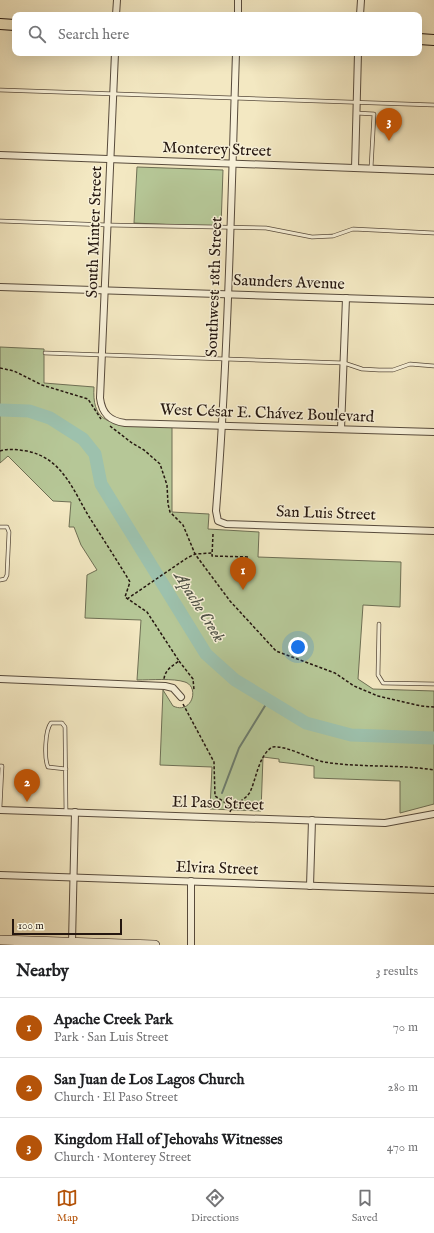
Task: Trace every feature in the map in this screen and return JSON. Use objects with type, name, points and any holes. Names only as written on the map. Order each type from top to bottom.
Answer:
[{"type":"main road","points":[[0,24],[12,25]]},
{"type":"main road","points":[[422,39],[434,40]]},
{"type":"main road","points":[[0,940],[155,945]]},
{"type":"street","points":[[116,12],[117,0]]},
{"type":"street","points":[[238,0],[238,12]]},
{"type":"street","points":[[360,0],[360,12]]},
{"type":"street","name":"South Minter Street","points":[[104,412],[100,398],[106,291],[115,56]]},
{"type":"street","name":"Southwest 18th Street","points":[[218,521],[216,511],[223,426],[229,294],[236,56]]},
{"type":"street","points":[[355,168],[358,56]]},
{"type":"street","name":"Monterey Street","points":[[0,155],[434,171]]},
{"type":"street","name":"Saunders Avenue","points":[[0,287],[434,301]]},
{"type":"street","points":[[341,429],[346,298]]},
{"type":"street","name":"West César E. Chávez Boulevard","points":[[104,412],[113,420],[121,422],[434,432]]},
{"type":"street","name":"San Luis Street","points":[[218,521],[226,524],[434,531]]},
{"type":"street","points":[[0,680],[164,686],[173,688],[181,697]]},
{"type":"street","name":"El Paso Street","points":[[0,810],[385,822],[434,814]]},
{"type":"street","points":[[74,943],[73,878],[75,812]]},
{"type":"street","points":[[310,886],[312,820]]},
{"type":"street","name":"Elvira Street","points":[[0,875],[434,890]]},
{"type":"street","points":[[191,881],[191,945]]},
{"type":"lane","points":[[0,90],[434,105]]},
{"type":"lane","points":[[356,113],[374,114],[371,169]]},
{"type":"lane","points":[[0,221],[108,226],[266,228],[312,237],[333,236],[352,229],[434,233]]},
{"type":"lane","points":[[45,353],[344,363],[362,369],[379,370],[393,370],[410,364],[434,366]]},
{"type":"lane","points":[[0,527],[7,527],[9,532],[7,575],[5,579],[0,580]]},
{"type":"lane","points":[[379,624],[378,676],[383,683],[434,684]]},
{"type":"lane","points":[[66,769],[48,767],[46,762],[47,728],[51,723],[62,723],[64,727],[66,769],[66,812]]},
{"type":"lane","points":[[0,766],[2,766],[0,807]]},
{"type":"path","points":[[0,368],[14,371],[42,385],[88,399],[97,415],[106,424],[155,458],[160,464],[165,475],[170,512],[183,525],[195,554],[230,602],[276,651],[335,673],[354,686],[378,696],[421,706],[434,707]]},
{"type":"path","points":[[0,451],[12,449],[31,452],[44,456],[60,468],[130,582],[126,592],[127,599]]},
{"type":"path","points":[[213,534],[212,556],[250,557]]},
{"type":"path","points":[[127,599],[136,591],[187,558],[195,554],[212,553]]},
{"type":"path","points":[[127,599],[148,612],[179,661],[193,679],[194,690]]},
{"type":"path","points":[[164,680],[165,673],[179,661]]},
{"type":"path","points":[[181,697],[182,703],[214,762],[215,796],[232,807]]},
{"type":"path","points":[[228,817],[232,807],[247,796],[262,756],[272,748],[281,747],[322,762],[354,766],[434,770]]},
{"type":"green space","points":[[137,167],[223,170],[221,227],[134,223]]},
{"type":"green space","points":[[0,347],[44,349],[44,383],[94,387],[95,406],[98,413],[109,421],[125,424],[172,427],[172,512],[209,514],[208,529],[259,532],[258,557],[401,562],[400,607],[363,605],[358,679],[373,689],[434,691],[434,804],[400,813],[400,781],[314,778],[314,766],[279,762],[279,759],[263,757],[261,811],[210,809],[212,767],[160,765],[163,690],[173,706],[180,708],[189,704],[193,694],[192,689],[190,685],[180,681],[137,680],[141,620],[85,618],[87,575],[97,570],[81,545],[74,527],[69,527],[71,502],[53,501],[8,456],[0,463]]},
{"type":"waterway","name":"Apache Creek","points":[[0,410],[29,411],[50,418],[83,439],[95,454],[101,484],[206,654],[235,680],[306,723],[351,735],[434,738]]},
{"type":"waterway","points":[[222,793],[239,748],[268,701]]},
{"type":"place","name":"Kingdom Hall of Jehovahs Witnesses","points":[[389,141]]},
{"type":"place","name":"Apache Creek Park","points":[[243,590]]},
{"type":"place","name":"San Juan de Los Lagos Church","points":[[27,802]]}]
